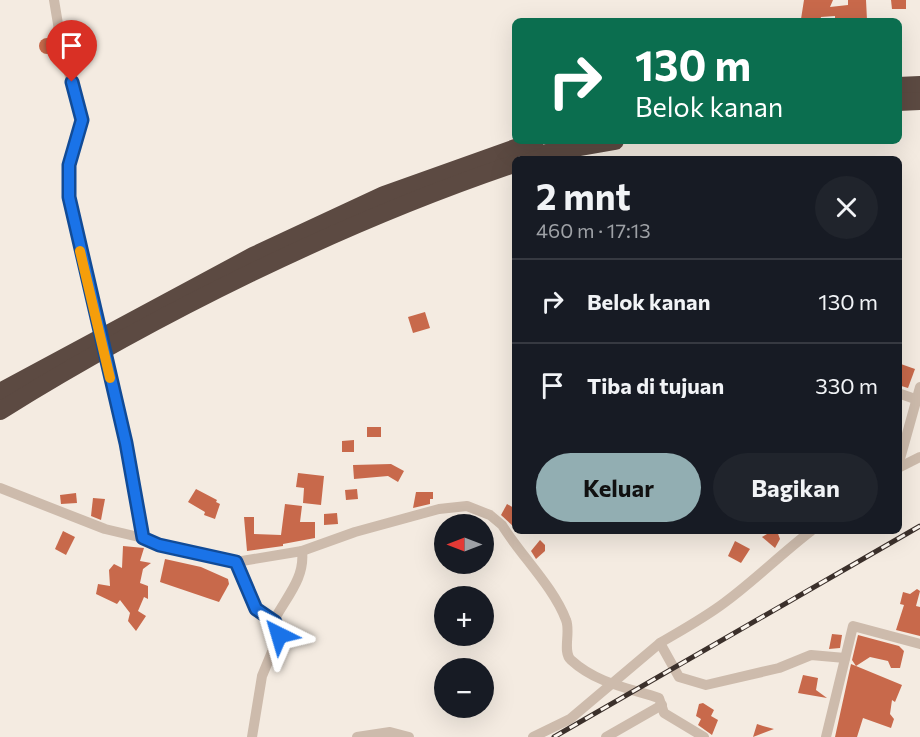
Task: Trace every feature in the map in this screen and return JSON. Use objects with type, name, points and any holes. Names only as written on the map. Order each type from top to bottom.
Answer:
[{"type":"highway","points":[[902,86],[920,85]]},
{"type":"highway","points":[[902,102],[920,101]]},
{"type":"highway","points":[[0,392],[253,256],[384,195],[527,144]]},
{"type":"highway","points":[[537,156],[598,144]]},
{"type":"highway","points":[[0,411],[136,333],[263,268],[395,208],[512,165]]},
{"type":"street","points":[[54,0],[62,48],[82,120],[69,165],[69,197],[126,443],[143,538]]},
{"type":"street","points":[[902,451],[920,387]]},
{"type":"street","points":[[902,394],[915,399]]},
{"type":"street","points":[[902,465],[920,458]]},
{"type":"street","points":[[0,488],[105,529],[143,538],[159,545],[236,562],[302,551],[355,532],[439,509],[467,506],[490,515],[502,525],[558,604],[567,622],[569,658],[596,678],[659,698],[664,712],[704,737]]},
{"type":"street","points":[[533,737],[570,719],[615,684],[660,643],[702,620],[807,534]]},
{"type":"street","points":[[275,622],[298,580],[304,564],[302,551]]},
{"type":"street","points":[[236,562],[256,609],[275,622],[279,635],[262,676],[252,737]]},
{"type":"street","points":[[826,737],[853,626],[920,644]]},
{"type":"street","points":[[660,643],[679,677],[706,685],[779,668],[811,655],[845,658]]},
{"type":"street","points":[[606,737],[662,705]]},
{"type":"street","points":[[357,737],[390,732],[410,737]]},
{"type":"building","points":[[804,0],[833,0],[830,7],[848,5],[848,0],[866,0],[867,18],[835,18],[835,16],[801,18]]},
{"type":"building","points":[[891,0],[906,0],[906,9],[892,9]]},
{"type":"building","points":[[81,30],[84,42],[70,46],[67,33]]},
{"type":"building","points":[[47,38],[55,46],[47,54],[39,46]]},
{"type":"building","points":[[425,312],[430,328],[413,333],[408,317]]},
{"type":"building","points":[[902,364],[915,369],[908,388],[902,386]]},
{"type":"building","points":[[367,427],[381,427],[381,437],[367,437]]},
{"type":"building","points":[[354,440],[354,452],[342,452],[342,441]]},
{"type":"building","points":[[391,464],[404,471],[398,482],[388,476],[354,479],[353,465]]},
{"type":"building","points":[[298,473],[324,476],[321,505],[303,503],[304,488],[296,487]]},
{"type":"building","points":[[196,489],[217,500],[216,502],[220,504],[215,519],[204,515],[205,512],[188,502]]},
{"type":"building","points":[[357,489],[358,499],[346,500],[345,490]]},
{"type":"building","points":[[416,492],[433,492],[430,504],[413,508]]},
{"type":"building","points":[[76,493],[77,503],[61,504],[60,495]]},
{"type":"building","points":[[93,498],[105,499],[101,520],[91,516]]},
{"type":"building","points":[[285,504],[302,506],[300,522],[315,522],[315,538],[283,544],[283,546],[247,551],[244,517],[254,517],[254,534],[281,535]]},
{"type":"building","points":[[507,504],[512,507],[512,525],[501,515]]},
{"type":"building","points":[[337,513],[338,524],[324,525],[324,514]]},
{"type":"building","points":[[63,531],[75,537],[66,555],[55,549]]},
{"type":"building","points":[[767,534],[778,534],[780,539],[775,548],[762,537]]},
{"type":"building","points":[[540,540],[545,545],[545,551],[536,559],[531,551]]},
{"type":"building","points":[[735,541],[750,549],[741,563],[728,556]]},
{"type":"building","points":[[123,546],[144,548],[140,561],[151,563],[143,569],[140,583],[148,586],[148,599],[144,597],[138,611],[146,616],[136,631],[128,621],[130,613],[120,600],[117,604],[96,594],[98,584],[110,586],[109,570],[114,564],[122,568]]},
{"type":"building","points":[[165,559],[201,567],[228,579],[229,584],[219,602],[160,582]]},
{"type":"building","points":[[917,589],[920,591],[916,606],[920,607],[920,636],[896,630],[904,605],[900,604],[903,592],[910,594]]},
{"type":"building","points":[[832,634],[842,635],[840,648],[829,649]]},
{"type":"building","points":[[858,635],[899,646],[904,651],[900,668],[891,668],[888,661],[870,657],[856,666],[852,660]]},
{"type":"building","points":[[851,664],[902,685],[895,702],[892,700],[890,714],[894,719],[891,728],[863,718],[857,737],[835,737]]},
{"type":"building","points":[[803,675],[818,678],[816,690],[827,698],[798,693]]},
{"type":"building","points":[[703,703],[714,710],[711,716],[718,720],[712,735],[698,725],[701,719],[696,716],[699,704]]},
{"type":"building","points":[[757,724],[763,726],[774,729],[753,737]]},
{"type":"railway","points":[[554,737],[920,526]]},
{"type":"slow traffic","points":[[80,251],[110,378]]},
{"type":"route","points":[[72,82],[82,120],[69,165],[69,197],[126,443],[143,538],[159,545],[236,562],[256,609],[275,622],[279,635]]}]
